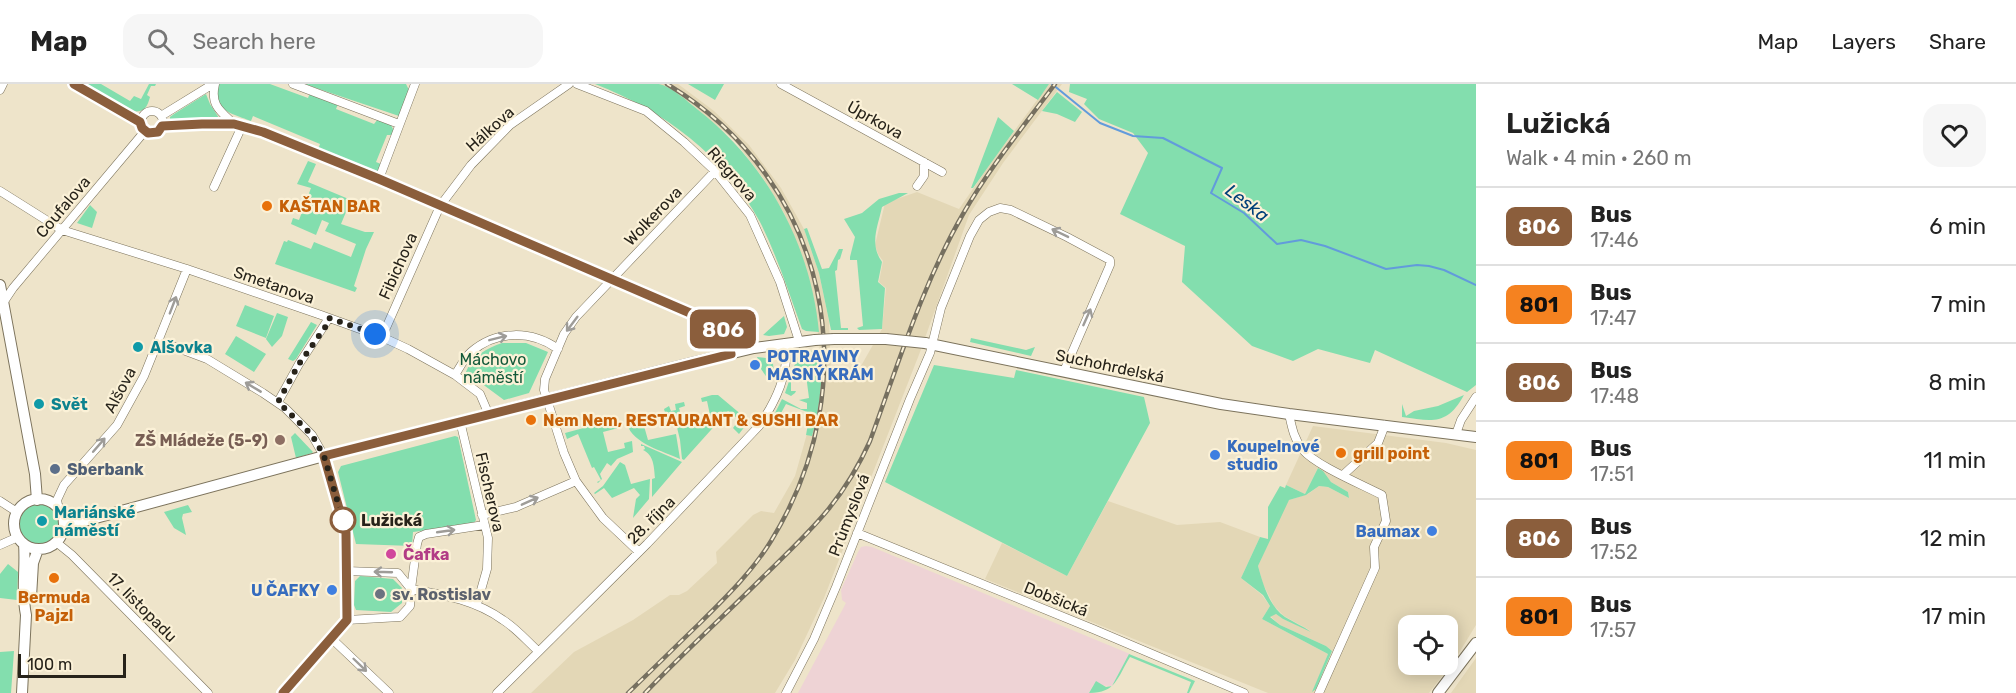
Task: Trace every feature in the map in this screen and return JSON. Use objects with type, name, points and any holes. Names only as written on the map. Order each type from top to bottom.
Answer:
[{"type":"main road","points":[[0,285],[35,474],[37,500]]},
{"type":"main road","name":"Suchohrdelská","points":[[64,524],[84,521],[324,456],[754,348],[815,340],[886,339],[928,344],[1148,390],[1290,414],[1476,437]]},
{"type":"main road","points":[[21,540],[38,549],[49,547],[56,542],[64,524],[59,510],[47,501],[37,500],[26,503],[17,512],[14,524],[25,558],[26,615],[22,693]]},
{"type":"main road","points":[[26,615],[30,606],[33,563],[38,549]]},
{"type":"main road","points":[[1438,693],[1476,643]]},
{"type":"street","points":[[0,90],[3,84]]},
{"type":"street","points":[[74,84],[140,122],[145,131],[154,133],[162,126],[202,124],[238,125],[263,132],[379,179],[711,322],[754,348]]},
{"type":"street","points":[[161,116],[214,84]]},
{"type":"street","points":[[214,84],[212,97],[220,111],[238,125]]},
{"type":"street","points":[[293,84],[399,124]]},
{"type":"street","points":[[379,179],[416,84]]},
{"type":"street","name":"Hálkova","points":[[440,206],[471,165],[510,125],[569,84]]},
{"type":"street","name":"Riegrova","points":[[577,84],[646,111],[715,171],[750,215],[780,282],[799,341]]},
{"type":"street","name":"Úprkova","points":[[781,84],[942,172]]},
{"type":"street","points":[[140,122],[148,112],[156,112],[161,116],[162,126]]},
{"type":"street","points":[[214,187],[238,125]]},
{"type":"street","name":"Coufalova","points":[[2,304],[145,131]]},
{"type":"street","points":[[917,186],[924,176],[924,162]]},
{"type":"street","name":"Wolkerova","points":[[639,552],[603,518],[576,481],[564,453],[544,390],[544,379],[564,334],[576,318],[715,171]]},
{"type":"street","name":"Smetanova","points":[[0,191],[62,230],[187,269],[382,337],[423,356],[455,375],[480,394],[489,415]]},
{"type":"street","name":"Fibichova","points":[[382,337],[440,206]]},
{"type":"street","name":"Průmyslová","points":[[786,693],[814,639],[857,533],[957,266],[975,227],[982,218],[994,210],[1004,208],[1011,210],[1110,261],[1064,371]]},
{"type":"street","name":"Alšova","points":[[59,510],[57,500],[64,485],[117,425],[144,376],[187,269]]},
{"type":"street","points":[[278,402],[329,318]]},
{"type":"street","points":[[726,330],[731,354]]},
{"type":"street","points":[[455,375],[470,352],[492,338],[519,334],[544,339],[558,349]]},
{"type":"street","points":[[159,341],[207,360],[278,402],[312,435],[324,456],[346,533],[347,620],[283,693]]},
{"type":"street","name":"28. října","points":[[497,693],[639,552],[759,426],[769,411],[783,379],[787,363],[786,343]]},
{"type":"street","points":[[1456,434],[1461,420],[1476,397]]},
{"type":"street","points":[[1290,414],[1294,436],[1304,452],[1382,495],[1386,521],[1374,548],[1375,568],[1319,693]]},
{"type":"street","name":"Fischerova","points":[[460,421],[488,538],[487,568],[477,604]]},
{"type":"street","points":[[1343,475],[1378,443],[1385,425]]},
{"type":"street","points":[[482,515],[516,507],[576,481]]},
{"type":"street","points":[[0,501],[17,512]]},
{"type":"street","points":[[347,620],[400,617],[410,606],[419,537],[484,525]]},
{"type":"street","name":"Dobšická","points":[[857,533],[1244,693]]},
{"type":"street","points":[[0,545],[21,540]]},
{"type":"street","name":"17. listopadu","points":[[56,542],[72,555],[208,693]]},
{"type":"street","points":[[346,571],[398,573],[411,589],[453,596],[477,604],[504,620],[538,651]]},
{"type":"street","points":[[332,638],[389,693]]},
{"type":"shaded area","points":[[659,84],[678,84],[714,111],[749,145],[781,188],[804,229],[819,273],[829,321],[831,376],[853,380],[882,329],[886,288],[879,282],[883,261],[875,245],[885,203],[917,192],[959,209],[1049,84],[1062,84],[1003,163],[969,215],[920,352],[824,598],[795,660],[775,693],[531,693],[574,652],[633,620],[670,595],[679,595],[687,591],[717,563],[716,552],[753,515],[761,511],[774,513],[795,476],[818,395],[820,352],[814,299],[802,256],[784,213],[763,178],[734,140],[690,103]]},
{"type":"shaded area","points":[[1313,426],[1446,443],[1476,450],[1476,625],[1458,654],[1458,615],[1398,615],[1398,675],[1443,675],[1429,693],[1268,693],[985,579],[1002,543],[1067,576],[1108,501],[1177,525],[1220,522],[1260,537],[1241,578],[1262,595],[1270,606],[1262,619],[1328,654],[1313,691],[1332,651],[1280,625],[1270,616],[1276,614],[1311,631],[1284,616],[1274,606],[1263,584],[1258,566],[1289,500],[1308,494],[1319,486],[1328,487],[1349,498],[1348,492],[1331,482],[1318,468],[1305,494],[1286,485]]},
{"type":"shaded area","points":[[866,546],[1130,654],[1112,686],[1093,685],[1089,693],[798,693],[846,603],[842,600],[841,590],[858,552],[861,547]]},
{"type":"shaded area","points":[[1476,658],[1476,693],[1451,693]]},
{"type":"green space","points":[[84,84],[101,84],[130,101],[134,96],[141,99],[149,84],[156,84],[151,86],[147,95],[150,97],[146,107],[142,110],[131,111]]},
{"type":"green space","points":[[220,84],[270,84],[308,98],[310,93],[338,104],[336,109],[374,124],[378,119],[391,125],[393,135],[387,135],[376,162],[381,164],[379,171],[370,172],[318,150],[320,144],[253,116],[251,121],[227,111],[219,105],[216,99],[217,86]]},
{"type":"green space","points":[[304,84],[406,84],[409,90],[399,116]]},
{"type":"green space","points":[[595,84],[659,84],[669,88],[722,130],[744,154],[764,180],[795,237],[806,268],[819,332],[802,329],[760,222],[729,176],[690,138],[668,122]]},
{"type":"green space","points":[[688,84],[724,84],[715,100]]},
{"type":"green space","points":[[1012,84],[1049,84],[1038,100]]},
{"type":"green space","points":[[1070,84],[1476,84],[1476,385],[1467,392],[1375,350],[1370,363],[1318,349],[1293,361],[1252,346],[1182,282],[1185,246],[1120,214],[1148,153],[1133,133],[1099,119],[1084,104],[1087,99],[1069,92]]},
{"type":"green space","points":[[1057,92],[1082,112],[1075,122],[1057,114],[1042,111]]},
{"type":"green space","points":[[206,94],[219,118],[181,122],[170,120],[174,114]]},
{"type":"green space","points":[[998,117],[1014,131],[971,188]]},
{"type":"green space","points":[[308,161],[316,164],[308,182],[351,200],[341,224],[365,232],[374,232],[354,286],[357,288],[355,292],[275,264],[284,241],[288,240],[311,249],[314,242],[351,257],[356,244],[325,231],[329,223],[322,220],[316,235],[291,224],[293,218],[299,220],[311,188],[297,184]]},
{"type":"green space","points":[[899,193],[908,193],[882,207],[875,242],[882,262],[878,282],[885,288],[882,329],[859,330],[857,328],[863,326],[857,260],[850,260],[855,237],[844,219],[862,213],[879,199]]},
{"type":"green space","points":[[90,205],[97,212],[92,228],[77,223]]},
{"type":"green space","points":[[807,228],[822,269],[829,268],[839,249],[843,249],[835,271],[841,328],[848,328],[848,330],[831,330],[819,273],[804,229]]},
{"type":"green space","points":[[245,305],[274,316],[266,338],[236,326]]},
{"type":"green space","points":[[277,313],[288,317],[282,336],[272,347],[266,339]]},
{"type":"green space","points":[[784,316],[787,327],[784,334],[763,335]]},
{"type":"green space","points":[[311,322],[317,325],[296,359],[293,361],[288,359]]},
{"type":"green space","points":[[708,332],[716,336],[716,343],[700,349],[697,336]]},
{"type":"green space","points":[[236,336],[266,354],[254,372],[225,354]]},
{"type":"green space","points":[[971,338],[1026,350],[1035,347],[1031,356],[970,342]]},
{"type":"green space","name":"Máchovo náměstí","points":[[502,343],[526,343],[548,352],[529,393],[504,400],[466,372],[472,361],[481,353]]},
{"type":"green space","points":[[823,350],[822,372],[819,404],[812,436],[806,435],[810,413],[786,404],[774,426],[771,426],[771,421],[782,399],[801,409],[807,409],[807,403],[799,400],[809,398],[806,375],[791,376],[791,391],[796,391],[791,396],[785,393],[797,358],[804,352]]},
{"type":"green space","points":[[757,357],[766,358],[773,364],[774,373],[768,379],[761,369]]},
{"type":"green space","points":[[934,365],[1014,378],[1016,370],[1144,397],[1150,423],[1067,576],[885,482]]},
{"type":"green space","points":[[718,395],[749,421],[739,434],[733,428],[739,420],[728,411],[684,460],[675,419],[667,420],[664,409],[669,406],[671,411],[676,410],[675,404],[684,402],[685,406],[679,408],[683,422],[710,415],[707,401],[702,402],[701,398]]},
{"type":"green space","points":[[1464,395],[1458,405],[1445,417],[1422,420],[1402,417],[1402,404],[1406,416],[1414,411],[1438,406]]},
{"type":"green space","points":[[649,420],[650,424],[644,426],[648,440],[676,434],[680,459],[642,442],[630,431],[627,424]]},
{"type":"green space","points":[[619,421],[622,427],[603,432],[608,452],[625,448],[624,443],[632,441],[633,452],[617,459],[611,466],[607,463],[600,474],[601,480],[594,467],[592,468],[578,434],[567,439],[565,433],[606,422]]},
{"type":"green space","points":[[295,433],[312,453],[296,458],[291,437]]},
{"type":"green space","points":[[458,437],[476,520],[473,524],[413,532],[412,546],[356,544],[338,472],[341,466]]},
{"type":"green space","points":[[641,444],[682,462],[652,497],[654,466]]},
{"type":"green space","points":[[620,462],[625,465],[631,484],[650,479],[649,499],[633,518],[636,499],[640,495],[634,488],[612,498],[604,488],[594,493],[603,486]]},
{"type":"green space","points":[[1318,468],[1331,482],[1348,492],[1349,498],[1328,487],[1319,486],[1306,495],[1289,500],[1258,566],[1267,594],[1279,612],[1311,632],[1276,614],[1270,617],[1280,625],[1332,651],[1316,689],[1312,692],[1328,654],[1262,619],[1270,606],[1263,595],[1241,578],[1260,537],[1268,539],[1268,507],[1280,486],[1285,488],[1286,485],[1305,494]]},
{"type":"green space","points":[[39,504],[53,510],[59,524],[53,538],[39,544],[25,538],[19,524],[25,510]]},
{"type":"green space","points":[[188,505],[192,512],[183,514],[182,518],[186,535],[174,528],[164,512]]},
{"type":"green space","points":[[8,564],[18,572],[17,600],[0,598],[0,574]]},
{"type":"green space","points":[[360,576],[393,579],[402,588],[402,603],[391,612],[356,610],[354,605],[355,581]]},
{"type":"green space","points":[[14,651],[11,693],[0,693],[0,652]]},
{"type":"green space","points":[[1129,654],[1195,681],[1187,693],[1191,682],[1130,657],[1112,685]]},
{"type":"green space","points":[[1096,681],[1106,687],[1111,686],[1105,690],[1089,693]]},
{"type":"waterway","name":"Leska","points":[[1052,84],[1100,123],[1133,136],[1163,138],[1222,168],[1211,193],[1244,213],[1277,244],[1301,240],[1325,246],[1386,269],[1417,265],[1429,266],[1444,270],[1476,285]]},
{"type":"railway","points":[[628,693],[729,594],[756,563],[771,541],[801,480],[819,416],[824,352],[817,290],[797,230],[766,174],[722,125],[667,84]]},
{"type":"railway","points":[[645,693],[812,528],[849,481],[870,441],[923,297],[948,241],[984,180],[1055,84]]},
{"type":"bus line","name":"806","points":[[74,84],[140,122],[142,128],[148,133],[158,132],[162,126],[202,124],[234,124],[263,132],[379,179],[726,330],[731,354],[324,456],[346,533],[347,620],[283,693]]},
{"type":"place","name":"KAŠTAN BAR","points":[[267,206]]},
{"type":"place","name":"Alšovka","points":[[138,347]]},
{"type":"place","name":"POTRAVINY MASNÝ KRÁM","points":[[755,365]]},
{"type":"place","name":"Svět","points":[[39,404]]},
{"type":"place","name":"Nem Nem, RESTAURANT & SUSHI BAR","points":[[531,420]]},
{"type":"place","name":"ZŠ Mládeže (5-9)","points":[[280,440]]},
{"type":"place","name":"grill point","points":[[1341,453]]},
{"type":"place","name":"Koupelnové studio","points":[[1215,455]]},
{"type":"place","name":"Sberbank","points":[[55,469]]},
{"type":"place","name":"Lužická","points":[[343,520]]},
{"type":"place","name":"Mariánské náměstí","points":[[42,521]]},
{"type":"place","name":"Baumax","points":[[1432,531]]},
{"type":"place","name":"Čafka","points":[[391,554]]},
{"type":"place","name":"Bermuda Pajzl","points":[[54,578]]},
{"type":"place","name":"U ČAFKY","points":[[332,590]]},
{"type":"place","name":"sv. Rostislav","points":[[380,594]]},
{"type":"route","points":[[343,520],[324,456],[312,435],[278,402],[329,318],[375,334]]}]
